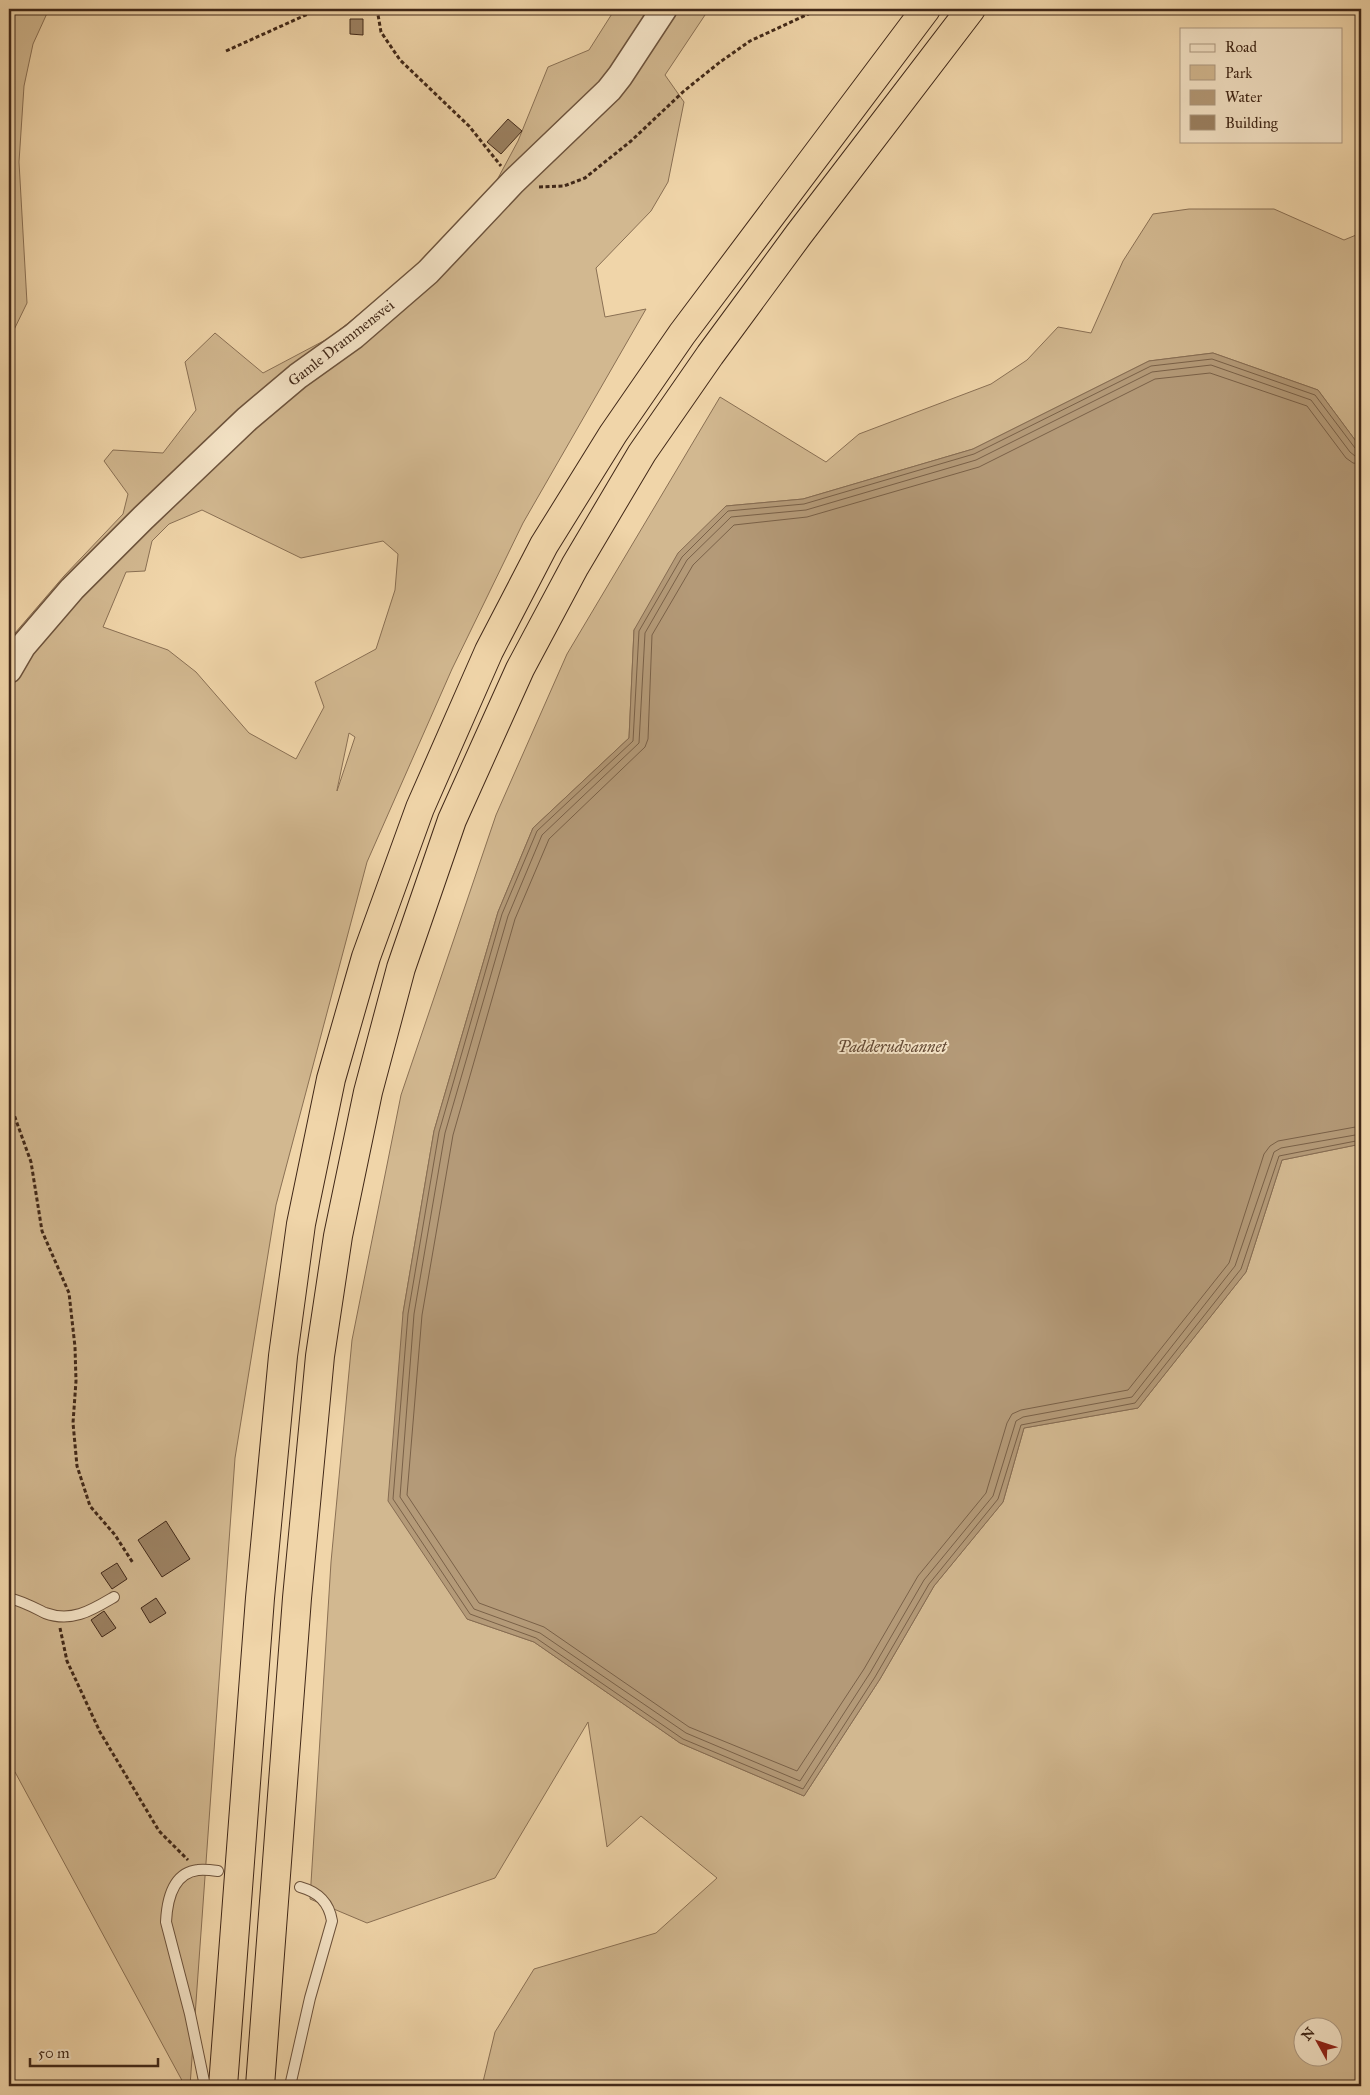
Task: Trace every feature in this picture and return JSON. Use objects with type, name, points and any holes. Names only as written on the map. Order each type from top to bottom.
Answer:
[{"type":"highway","points":[[223,2086],[260,1598],[282,1356],[301,1224],[331,1079],[366,957],[420,808],[489,651],[544,545],[612,434],[682,334],[926,9]]},
{"type":"highway","points":[[260,2086],[297,1598],[320,1356],[338,1236],[362,1120],[401,968],[452,820],[520,669],[579,558],[642,453],[710,355],[799,234],[971,9]]},
{"type":"street","name":"Gamle Drammensvei","points":[[9,670],[23,646],[72,589],[143,518],[247,419],[298,376],[354,336],[428,272],[513,182],[609,90],[664,9]]},
{"type":"lane","points":[[9,1598],[58,1616],[78,1616],[114,1597]]},
{"type":"lane","points":[[205,2086],[190,2014],[166,1922],[169,1897],[173,1886],[179,1879],[198,1870],[218,1871]]},
{"type":"lane","points":[[290,2086],[310,1998],[332,1921],[330,1910],[323,1899],[313,1891],[300,1887]]},
{"type":"path","points":[[226,50],[319,9]]},
{"type":"path","points":[[377,9],[382,32],[400,60],[470,126],[513,182],[525,187],[564,186],[585,178],[631,141],[720,62],[750,41],[819,9]]},
{"type":"path","points":[[9,1032],[9,1038]]},
{"type":"path","points":[[9,1092],[12,1109],[31,1162],[42,1231],[70,1293],[75,1346],[76,1382],[73,1423],[77,1466],[90,1506],[116,1535],[133,1563]]},
{"type":"path","points":[[58,1616],[67,1661],[100,1732],[159,1832],[198,1870]]},
{"type":"green space","points":[[9,9],[49,9],[33,44],[24,86],[19,162],[27,303],[9,340]]},
{"type":"green space","points":[[615,9],[709,9],[665,75],[684,102],[668,182],[651,211],[596,268],[605,317],[646,309],[523,523],[452,669],[367,862],[276,1205],[235,1458],[190,2086],[185,2086],[15,1772],[9,1765],[9,640],[64,576],[123,514],[128,494],[104,461],[113,450],[163,453],[196,410],[185,362],[215,333],[263,373],[331,337],[424,261],[490,193],[518,141],[548,67],[589,50]],"holes":[[[202,510],[301,558],[383,541],[398,554],[395,590],[376,649],[315,682],[324,707],[296,759],[249,733],[196,672],[168,650],[103,627],[126,572],[145,571],[152,541],[169,524]],[[349,733],[355,737],[337,791],[337,790]]]},
{"type":"green space","points":[[1189,209],[1274,209],[1344,240],[1361,233],[1361,448],[1318,390],[1213,353],[1149,361],[973,449],[803,499],[726,506],[634,630],[629,738],[533,828],[498,912],[434,1131],[403,1313],[467,1619],[534,1642],[680,1743],[804,1796],[880,1679],[934,1586],[1003,1502],[1024,1428],[1138,1408],[1246,1272],[1282,1160],[1361,1144],[1361,2086],[482,2086],[495,2032],[534,1969],[656,1933],[717,1878],[641,1816],[607,1847],[588,1722],[495,1878],[367,1923],[310,1899],[331,1562],[352,1340],[401,1095],[496,815],[567,654],[720,397],[826,462],[859,434],[991,384],[1027,360],[1058,327],[1091,333],[1123,261],[1153,214]]},
{"type":"water","name":"Padderudvannet","points":[[1213,353],[1318,390],[1361,448],[1361,1144],[1282,1160],[1246,1272],[1138,1408],[1024,1428],[1003,1502],[934,1586],[880,1679],[804,1796],[680,1743],[534,1642],[467,1619],[388,1501],[403,1313],[434,1131],[498,912],[533,828],[629,738],[634,630],[678,553],[726,506],[803,499],[973,449],[1149,361]]},
{"type":"building","points":[[350,19],[363,19],[363,35],[350,34]]},
{"type":"building","points":[[508,119],[522,131],[501,154],[487,142]]},
{"type":"building","points":[[166,1521],[190,1559],[162,1577],[138,1540]]},
{"type":"building","points":[[117,1563],[127,1579],[112,1589],[101,1573]]},
{"type":"building","points":[[156,1598],[166,1613],[150,1623],[141,1608]]},
{"type":"building","points":[[104,1611],[116,1628],[102,1637],[91,1620]]}]
